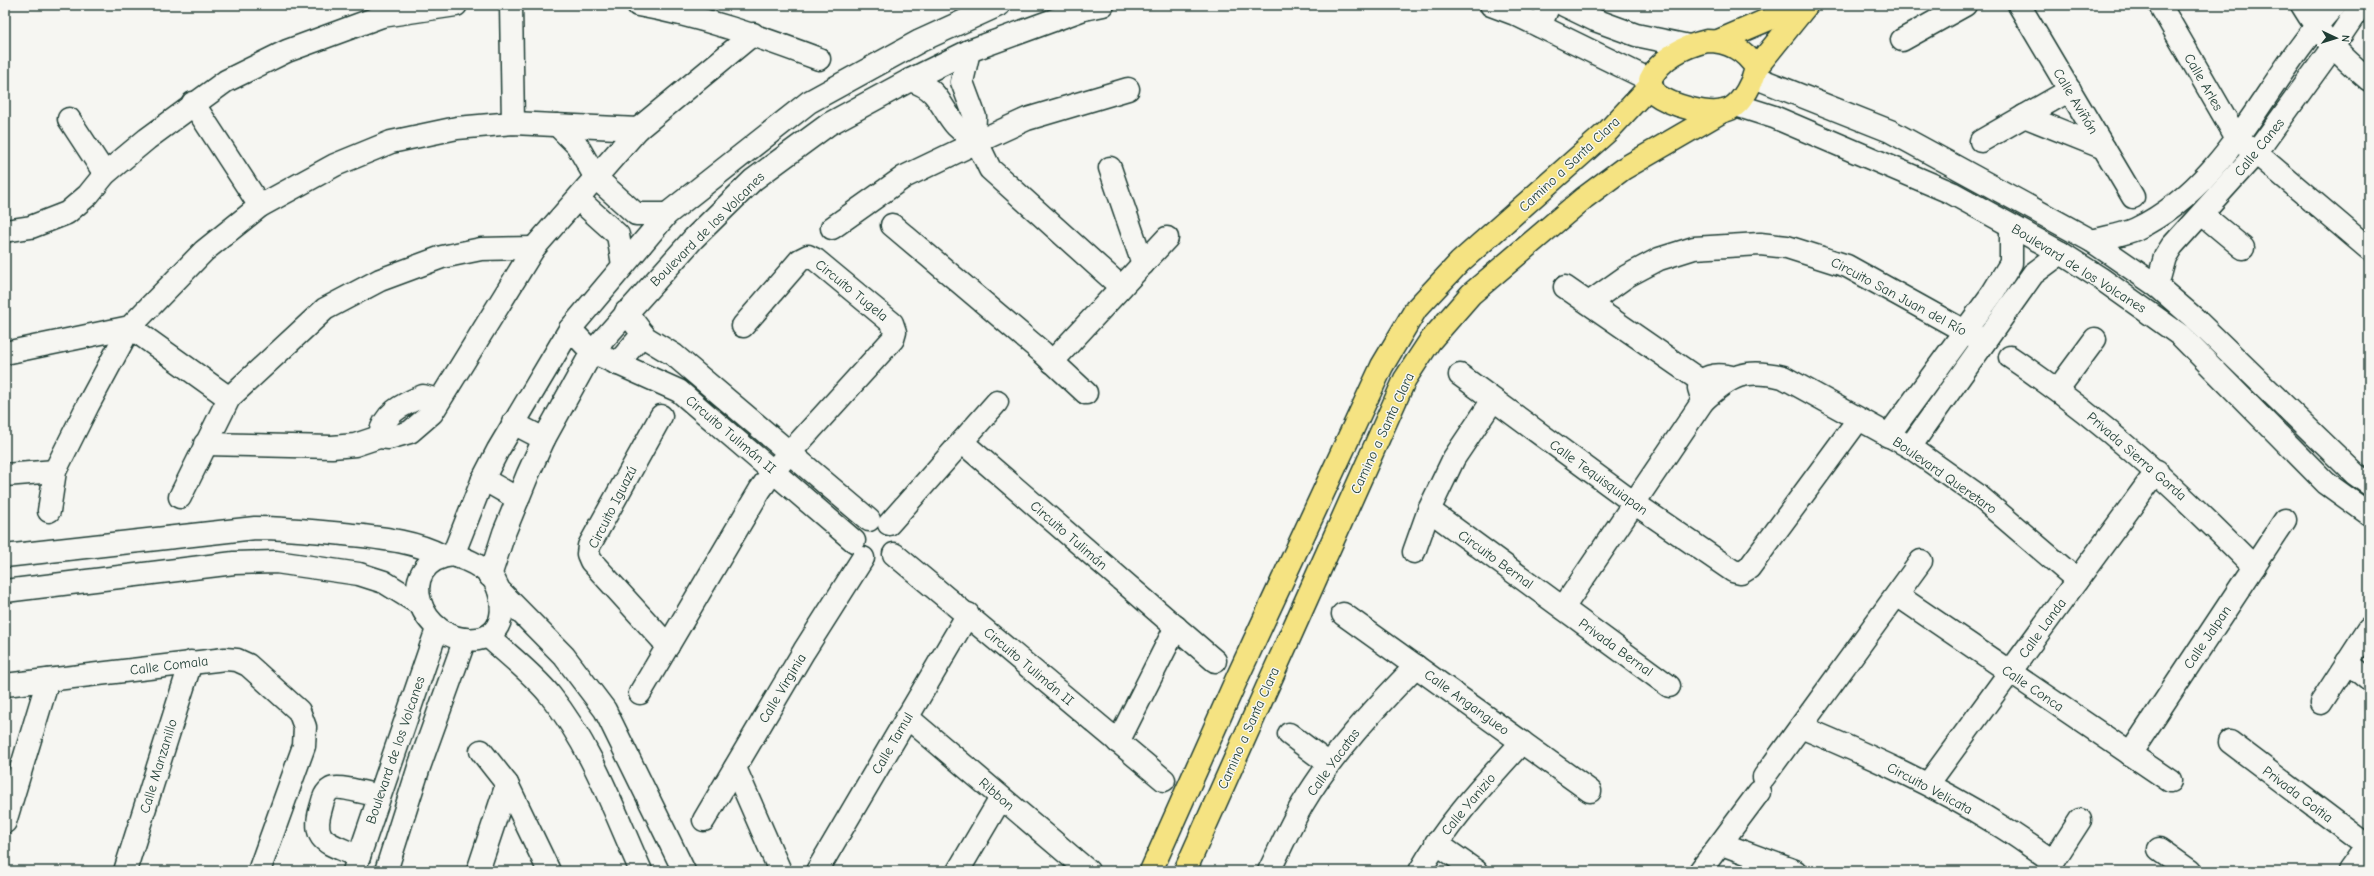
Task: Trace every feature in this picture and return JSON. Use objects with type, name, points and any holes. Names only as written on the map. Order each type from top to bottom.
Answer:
[{"type":"main road","points":[[1718,41],[1802,5]]},
{"type":"main road","points":[[1755,73],[1749,57],[1737,48],[1718,41],[1707,41],[1689,46],[1661,64],[1650,83],[1654,93],[1673,104],[1691,109],[1730,108],[1807,5]]},
{"type":"main road","name":"Camino a Santa Clara","points":[[1151,871],[1238,676],[1379,374],[1416,309],[1460,262],[1608,131],[1650,83]]},
{"type":"main road","name":"Camino a Santa Clara","points":[[1185,871],[1405,379],[1430,341],[1471,294],[1584,198],[1623,169],[1730,108]]},
{"type":"street","points":[[5,231],[31,227],[67,214],[88,195],[105,174],[193,103],[226,81],[287,51],[381,11],[456,5]]},
{"type":"street","points":[[511,5],[513,123]]},
{"type":"street","points":[[638,5],[668,10],[753,34],[819,59]]},
{"type":"street","name":"Boulevard de los Volcanes","points":[[448,556],[483,479],[513,423],[570,329],[667,214],[809,102],[920,41],[999,5]]},
{"type":"street","name":"Boulevard de los Volcanes","points":[[495,583],[504,533],[518,498],[544,439],[592,352],[626,312],[694,238],[753,180],[829,124],[910,80],[969,51],[1084,9],[1104,5]]},
{"type":"street","points":[[1491,5],[1540,26],[1650,83]]},
{"type":"street","points":[[1540,26],[1549,5]]},
{"type":"street","points":[[1564,5],[1595,20],[1636,36],[1689,46]]},
{"type":"street","points":[[1902,40],[1965,5]]},
{"type":"street","name":"Calle Aviñón","points":[[2019,5],[2133,197]]},
{"type":"street","name":"Calle Arles","points":[[2160,5],[2238,140],[2256,153],[2369,249]]},
{"type":"street","points":[[2302,5],[2314,26],[2332,48],[2369,80]]},
{"type":"street","name":"Calle Canes","points":[[2092,241],[2135,230],[2168,210],[2195,187],[2238,140],[2314,26],[2335,5]]},
{"type":"street","name":"Calle Canes","points":[[2156,286],[2168,251],[2256,153],[2332,48],[2361,5]]},
{"type":"street","points":[[205,444],[332,447],[355,445],[379,437],[382,423],[392,412],[423,396],[438,400],[534,248],[638,129],[753,34]]},
{"type":"street","points":[[969,51],[965,63],[962,82],[975,117],[975,139],[990,169],[1121,287]]},
{"type":"street","name":"Boulevard de los Volcanes","points":[[1755,73],[1890,131],[1956,165],[2092,241],[2156,286],[2194,318],[2355,474],[2369,484]]},
{"type":"street","points":[[910,80],[934,94],[959,130],[975,139]]},
{"type":"street","points":[[934,94],[962,82]]},
{"type":"street","points":[[832,228],[904,177],[975,139],[1027,119],[1128,89]]},
{"type":"street","points":[[1981,141],[2070,90]]},
{"type":"street","points":[[193,103],[260,206]]},
{"type":"street","name":"Boulevard de los Volcanes","points":[[1730,108],[1774,117],[1943,190],[2061,253],[2143,306],[2180,335],[2326,483],[2369,514]]},
{"type":"street","points":[[2024,116],[2104,148]]},
{"type":"street","points":[[69,119],[105,174]]},
{"type":"street","points":[[49,511],[55,471],[88,405],[130,327],[204,252],[260,206],[335,165],[391,142],[457,128],[513,123],[638,129]]},
{"type":"street","points":[[557,125],[577,145],[596,178],[636,214],[667,214]]},
{"type":"street","points":[[1894,169],[1908,140]]},
{"type":"street","points":[[1943,190],[1956,165]]},
{"type":"street","points":[[1110,168],[1143,264]]},
{"type":"street","points":[[578,199],[618,235],[623,265]]},
{"type":"street","points":[[618,235],[636,214]]},
{"type":"street","points":[[2202,214],[2242,248]]},
{"type":"street","points":[[892,225],[1086,393]]},
{"type":"street","points":[[1888,436],[1966,330],[2011,263],[2011,226]]},
{"type":"street","points":[[1052,362],[1167,238]]},
{"type":"street","name":"Circuito San Juan del Río","points":[[1589,303],[1627,276],[1659,259],[1694,248],[1760,244],[1787,247],[1847,266],[1966,330],[1984,342]]},
{"type":"street","points":[[180,497],[229,398],[325,309],[380,280],[442,257],[481,249],[534,248]]},
{"type":"street","points":[[1910,447],[2034,274],[2061,253]]},
{"type":"street","name":"Circuito Tugela","points":[[742,326],[800,260],[808,256],[816,260],[892,323],[895,332],[893,339],[789,453]]},
{"type":"street","points":[[2011,263],[2034,274]]},
{"type":"street","points":[[1562,608],[1634,503],[1702,391],[1565,286]]},
{"type":"street","name":"Circuito Tulimán II","points":[[626,312],[642,334],[652,343],[674,355],[789,453],[879,522]]},
{"type":"street","points":[[2180,335],[2194,318]]},
{"type":"street","points":[[5,353],[130,327],[229,398]]},
{"type":"street","points":[[570,329],[592,352]]},
{"type":"street","points":[[617,364],[642,334]]},
{"type":"street","points":[[2058,389],[2095,339]]},
{"type":"street","name":"Circuito Tulimán II","points":[[592,352],[617,364],[632,368],[679,391],[774,470],[859,549]]},
{"type":"street","name":"Privada Sierra Gorda","points":[[2010,357],[2058,389],[2157,471],[2254,567]]},
{"type":"street","name":"Boulevard Queretaro","points":[[1702,391],[1712,376],[1721,375],[1734,378],[1749,372],[1764,372],[1783,377],[1858,420],[1910,447],[1979,496],[2077,580]]},
{"type":"street","points":[[679,391],[696,374]]},
{"type":"street","name":"Calle Tequisquiapan","points":[[1460,375],[1634,503],[1733,572],[1741,573],[1749,568],[1858,420]]},
{"type":"street","points":[[1414,552],[1429,510],[1454,458],[1493,400]]},
{"type":"street","points":[[879,522],[894,527],[898,540],[894,554],[883,562],[869,562],[859,549],[858,528],[879,522],[962,442],[997,402]]},
{"type":"street","name":"Circuito Iguazú","points":[[661,416],[589,546],[588,554],[591,561],[668,646]]},
{"type":"street","points":[[513,423],[544,439]]},
{"type":"street","name":"Circuito Tulimán","points":[[962,442],[1215,661]]},
{"type":"street","points":[[640,692],[760,490],[774,470],[789,453]]},
{"type":"street","points":[[5,475],[55,471]]},
{"type":"street","name":"Calle Landa","points":[[1928,784],[2157,471]]},
{"type":"street","points":[[483,479],[518,498]]},
{"type":"street","name":"Circuito Bernal","points":[[1429,510],[1562,608]]},
{"type":"street","name":"Calle Jalpan","points":[[2130,754],[2285,520]]},
{"type":"street","points":[[5,556],[255,528],[281,528],[392,540],[428,548],[448,556],[470,560],[495,583],[564,656],[605,710],[684,871]]},
{"type":"street","name":"Calle Virginia","points":[[704,820],[804,651],[859,549]]},
{"type":"street","name":"Circuito Tulimán II","points":[[894,554],[968,614],[1164,780]]},
{"type":"street","points":[[448,556],[434,560],[421,574],[417,592],[425,615],[437,629],[453,636],[465,639],[488,636],[499,625],[502,612],[495,583]]},
{"type":"street","points":[[1700,871],[1722,844],[1800,727],[1921,561]]},
{"type":"street","points":[[5,591],[234,563],[276,562],[333,568],[359,574],[384,582],[421,605]]},
{"type":"street","name":"Calle Conca","points":[[1897,595],[2170,781]]},
{"type":"street","name":"Privada Bernal","points":[[1562,608],[1669,686]]},
{"type":"street","name":"Calle Tamul","points":[[817,871],[968,614]]},
{"type":"street","name":"Calle Angangueo","points":[[1343,614],[1590,791]]},
{"type":"street","points":[[1118,742],[1176,627]]},
{"type":"street","name":"Boulevard de los Volcanes","points":[[357,864],[391,760],[437,629]]},
{"type":"street","points":[[2320,703],[2369,629]]},
{"type":"street","points":[[488,636],[549,694],[573,726],[590,755],[641,871]]},
{"type":"street","name":"Boulevard de los Volcanes","points":[[386,871],[419,767],[465,639]]},
{"type":"street","name":"Calle Comala","points":[[5,685],[224,658],[237,660],[248,665],[299,711],[305,727],[304,746],[258,871]]},
{"type":"street","name":"Calle Manzanillo","points":[[125,871],[191,662]]},
{"type":"street","points":[[2347,662],[2369,680]]},
{"type":"street","name":"Calle Yacatas","points":[[1269,871],[1302,805],[1329,764],[1358,728],[1416,666]]},
{"type":"street","points":[[5,819],[48,680]]},
{"type":"street","name":"Ribbon","points":[[907,717],[1001,798],[1077,867]]},
{"type":"street","name":"Circuito Velicata","points":[[1800,727],[1864,754],[1928,784],[1997,824],[2050,866]]},
{"type":"street","points":[[1289,734],[1329,764]]},
{"type":"street","name":"Calle Yanizio","points":[[1420,871],[1436,842],[1476,793],[1522,742]]},
{"type":"street","name":"Privada Goitia","points":[[2230,742],[2368,845]]},
{"type":"street","points":[[481,751],[507,784],[549,871]]},
{"type":"street","points":[[391,760],[419,767]]},
{"type":"street","points":[[735,768],[780,871]]},
{"type":"street","points":[[478,871],[507,784]]},
{"type":"street","points":[[357,864],[322,839],[317,832],[316,823],[324,796],[331,789],[339,788],[379,796]]},
{"type":"street","points":[[958,871],[1001,798]]},
{"type":"street","points":[[2050,866],[2080,820]]},
{"type":"street","points":[[1436,842],[1476,871]]},
{"type":"street","points":[[1722,844],[1796,871]]},
{"type":"street","points":[[2349,871],[2368,845]]},
{"type":"street","points":[[2159,848],[2190,871]]}]
